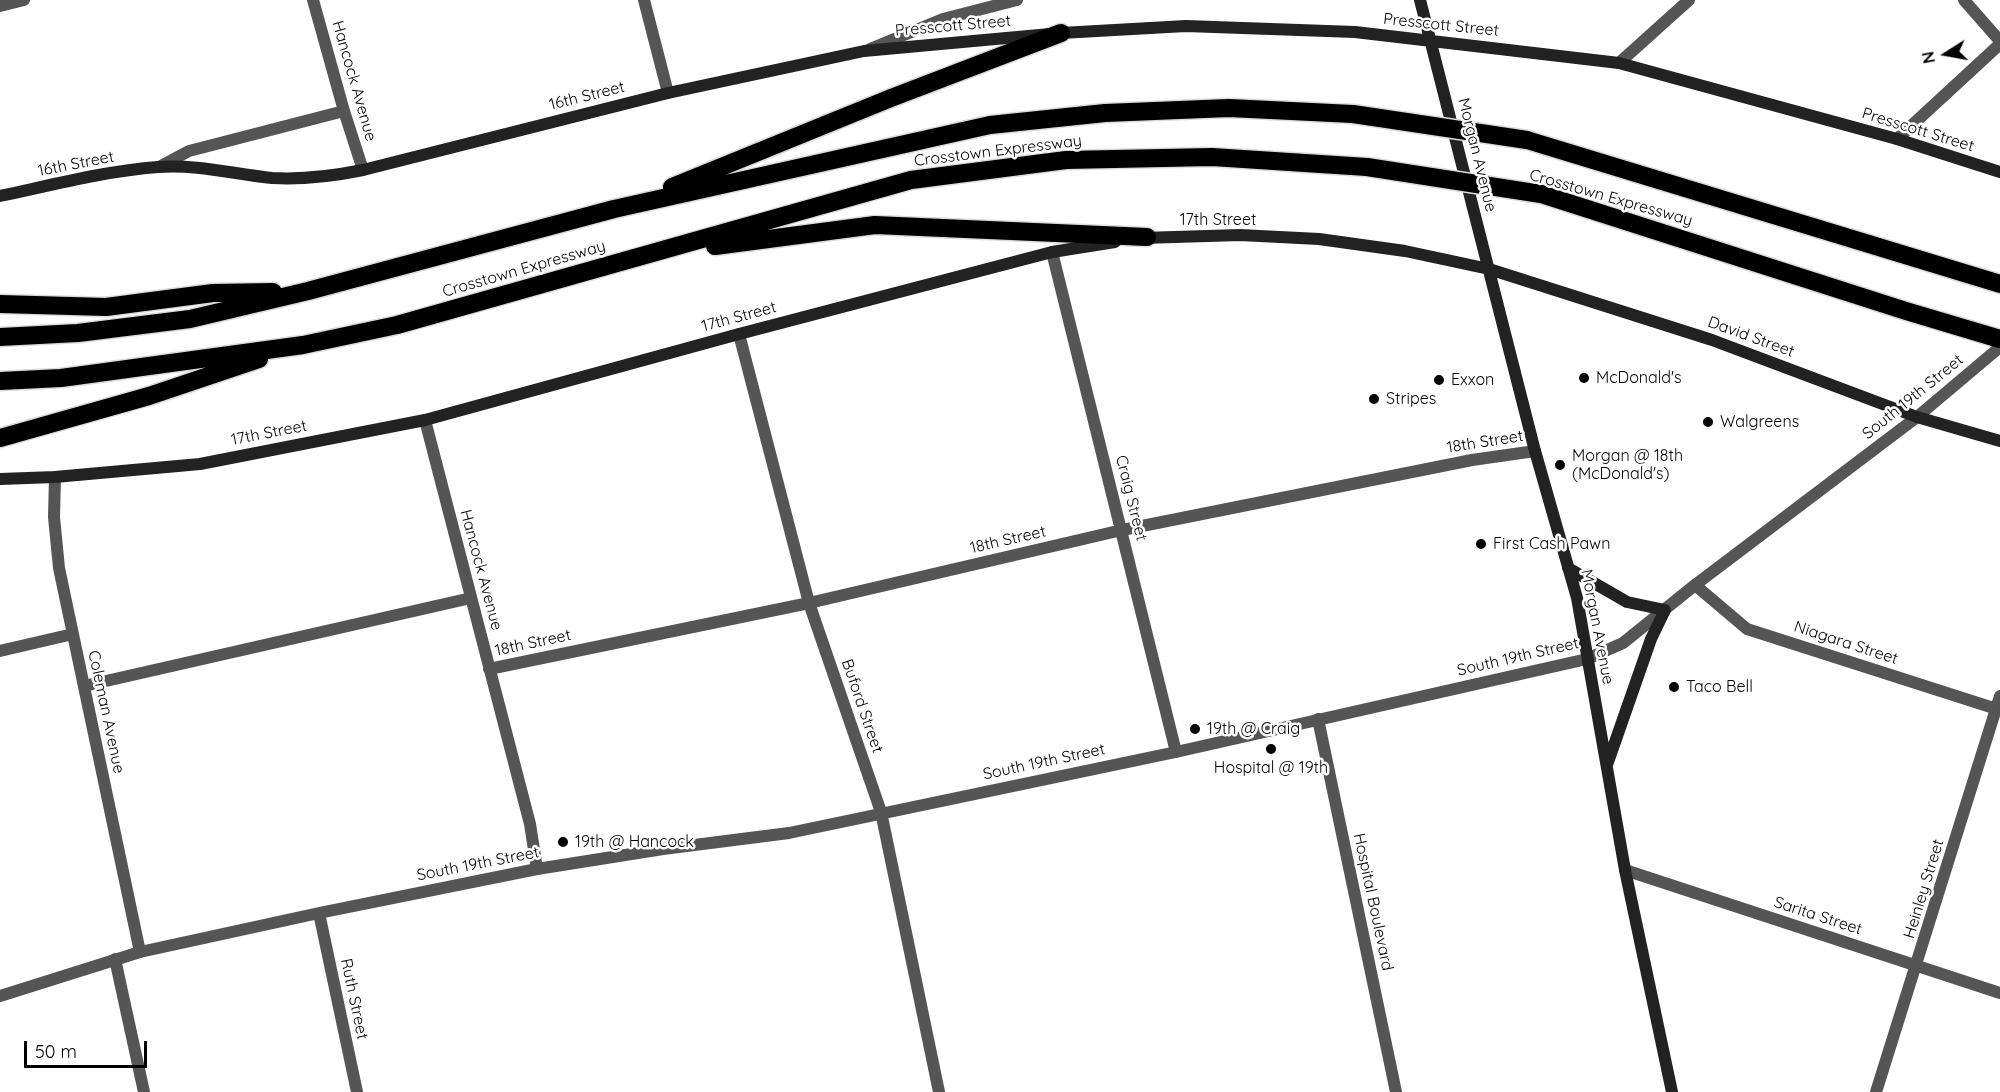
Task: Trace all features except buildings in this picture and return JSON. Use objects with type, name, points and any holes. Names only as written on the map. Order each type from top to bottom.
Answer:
[{"type":"highway","points":[[614,209],[769,149],[891,98],[1061,33]]},
{"type":"highway","name":"Crosstown Expressway","points":[[0,337],[78,333],[190,319],[308,291],[614,209],[990,125],[1105,113],[1229,108],[1353,114],[1527,140],[2000,284]]},
{"type":"highway","name":"Crosstown Expressway","points":[[0,381],[61,378],[303,345],[397,325],[911,180],[1066,160],[1212,157],[1367,167],[1541,194],[2000,339]]},
{"type":"highway","points":[[650,254],[875,225],[1147,237]]},
{"type":"highway","points":[[0,304],[106,307],[213,293],[308,291]]},
{"type":"highway","points":[[0,438],[149,396],[303,345]]},
{"type":"main road","name":"Morgan Avenue","points":[[1420,0],[1535,451],[1576,598],[1625,870],[1672,1092]]},
{"type":"main road","name":"Presscott Street","points":[[864,51],[1061,33],[1186,26],[1355,32],[1430,39],[1619,63],[1897,139],[2000,172]]},
{"type":"main road","name":"16th Street","points":[[0,196],[118,172],[159,167],[199,168],[273,178],[322,178],[363,170],[668,93],[864,51]]},
{"type":"main road","name":"17th Street","points":[[0,479],[55,477],[200,464],[425,420],[739,334],[1052,252],[1147,237],[1240,235],[1319,239],[1405,251],[1489,269]]},
{"type":"main road","name":"David Street","points":[[1489,269],[1712,340],[1917,417],[2000,441]]},
{"type":"main road","points":[[1568,568],[1627,602],[1665,610],[1651,639],[1606,766]]},
{"type":"street","points":[[0,6],[24,0]]},
{"type":"street","name":"Hancock Avenue","points":[[313,0],[363,170]]},
{"type":"street","points":[[645,0],[668,93]]},
{"type":"street","name":"16th Street","points":[[864,51],[983,4],[1017,0]]},
{"type":"street","points":[[1619,63],[1689,0]]},
{"type":"street","points":[[1897,139],[2000,42],[1964,0]]},
{"type":"street","name":"16th Street","points":[[159,167],[189,151],[344,111]]},
{"type":"street","name":"Craig Street","points":[[1052,252],[1176,752]]},
{"type":"street","name":"Buford Street","points":[[739,334],[809,603],[881,812],[939,1092]]},
{"type":"street","name":"South 19th Street","points":[[0,996],[140,952],[319,913],[537,869],[663,849],[789,833],[1176,752],[1587,659],[1623,643],[1695,585],[1917,417],[2000,347]]},
{"type":"street","name":"Hancock Avenue","points":[[425,420],[530,824],[537,869]]},
{"type":"street","name":"18th Street","points":[[489,669],[809,603],[1122,530],[1472,460],[1535,451]]},
{"type":"street","name":"Coleman Avenue","points":[[55,477],[54,517],[59,568],[140,952]]},
{"type":"street","name":"Niagara Street","points":[[1695,585],[1747,629],[1998,710]]},
{"type":"street","points":[[84,686],[471,598]]},
{"type":"street","points":[[0,651],[73,634]]},
{"type":"street","name":"Heinley Street","points":[[1876,1092],[1998,710],[2000,696]]},
{"type":"street","name":"Hospital Boulevard","points":[[1318,719],[1396,1092]]},
{"type":"street","name":"Sarita Street","points":[[1625,870],[2000,993]]},
{"type":"street","name":"Ruth Street","points":[[319,913],[357,1092]]},
{"type":"street","points":[[115,959],[144,1092]]},
{"type":"place","name":"McDonald's","points":[[1584,378]]},
{"type":"place","name":"Exxon","points":[[1439,380]]},
{"type":"place","name":"Stripes","points":[[1374,399]]},
{"type":"place","name":"Walgreens","points":[[1708,422]]},
{"type":"place","name":"Morgan @ 18th (McDonald's)","points":[[1560,465]]},
{"type":"place","name":"First Cash Pawn","points":[[1481,544]]},
{"type":"place","name":"Taco Bell","points":[[1674,687]]},
{"type":"place","name":"19th @ Craig","points":[[1195,729]]},
{"type":"place","name":"Hospital @ 19th","points":[[1271,749]]},
{"type":"place","name":"19th @ Hancock","points":[[563,842]]}]
